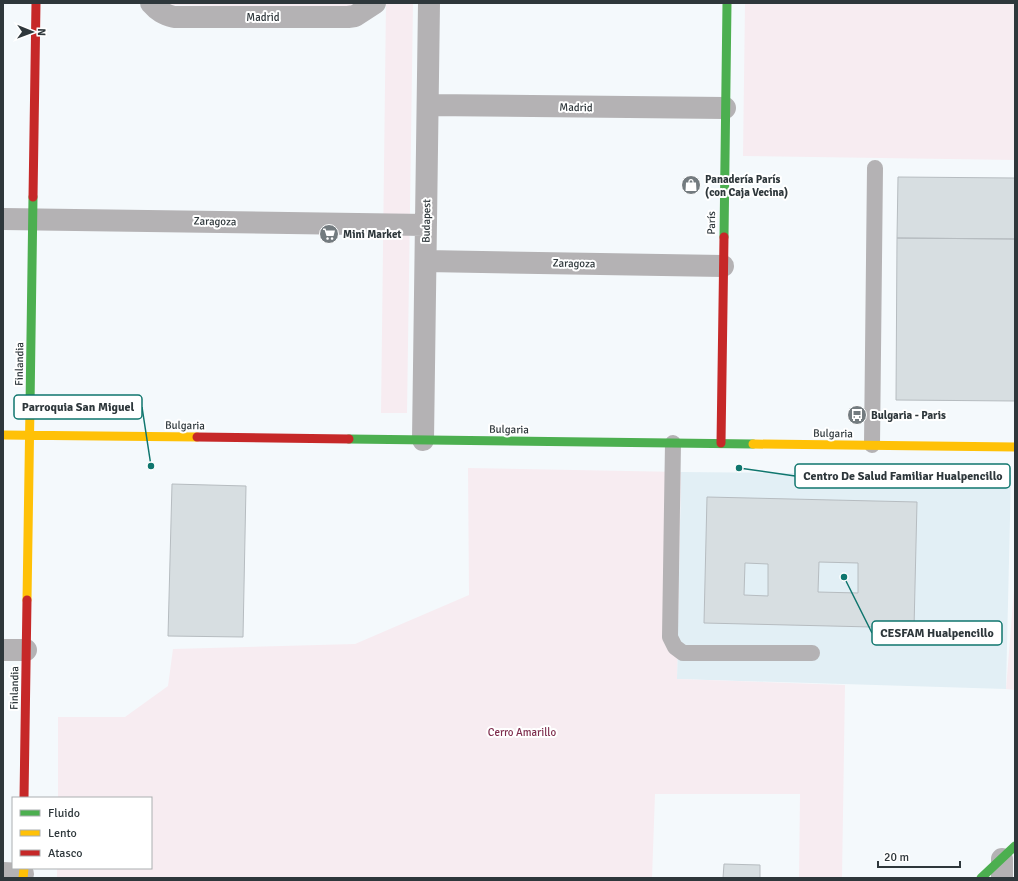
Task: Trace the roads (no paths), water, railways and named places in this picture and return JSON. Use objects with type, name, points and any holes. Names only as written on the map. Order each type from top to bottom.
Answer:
[{"type":"street","name":"Finlandia","points":[[24,797],[36,3]]},
{"type":"street","name":"Madrid","points":[[151,3],[158,11],[174,17],[355,16],[375,3]]},
{"type":"street","name":"Budapest","points":[[423,440],[429,3]]},
{"type":"street","name":"París","points":[[721,443],[727,3]]},
{"type":"street","name":"Madrid","points":[[428,105],[725,108]]},
{"type":"street","name":"Zaragoza","points":[[3,219],[426,225]]},
{"type":"street","name":"Zaragoza","points":[[426,261],[723,266]]},
{"type":"street","name":"Bulgaria","points":[[3,435],[1015,447]]},
{"type":"street","points":[[3,650],[26,650]]},
{"type":"street","points":[[981,878],[1006,861]]},
{"type":"lane","points":[[872,445],[875,168]]},
{"type":"lane","points":[[673,442],[670,637],[675,647],[683,653],[812,653]]},
{"type":"place","name":"Panadería París (con Caja Vecina)","points":[[691,185]]},
{"type":"place","name":"Mini Market","points":[[329,234]]},
{"type":"place","name":"Bulgaria - Paris","points":[[857,415]]},
{"type":"place","name":"Parroquia San Miguel","points":[[151,466]]},
{"type":"place","name":"Centro De Salud Familiar Hualpencillo","points":[[739,468]]},
{"type":"place","name":"CESFAM Hualpencillo","points":[[844,577]]},
{"type":"park label","name":"Cerro Amarillo","points":[[522,732]]}]
